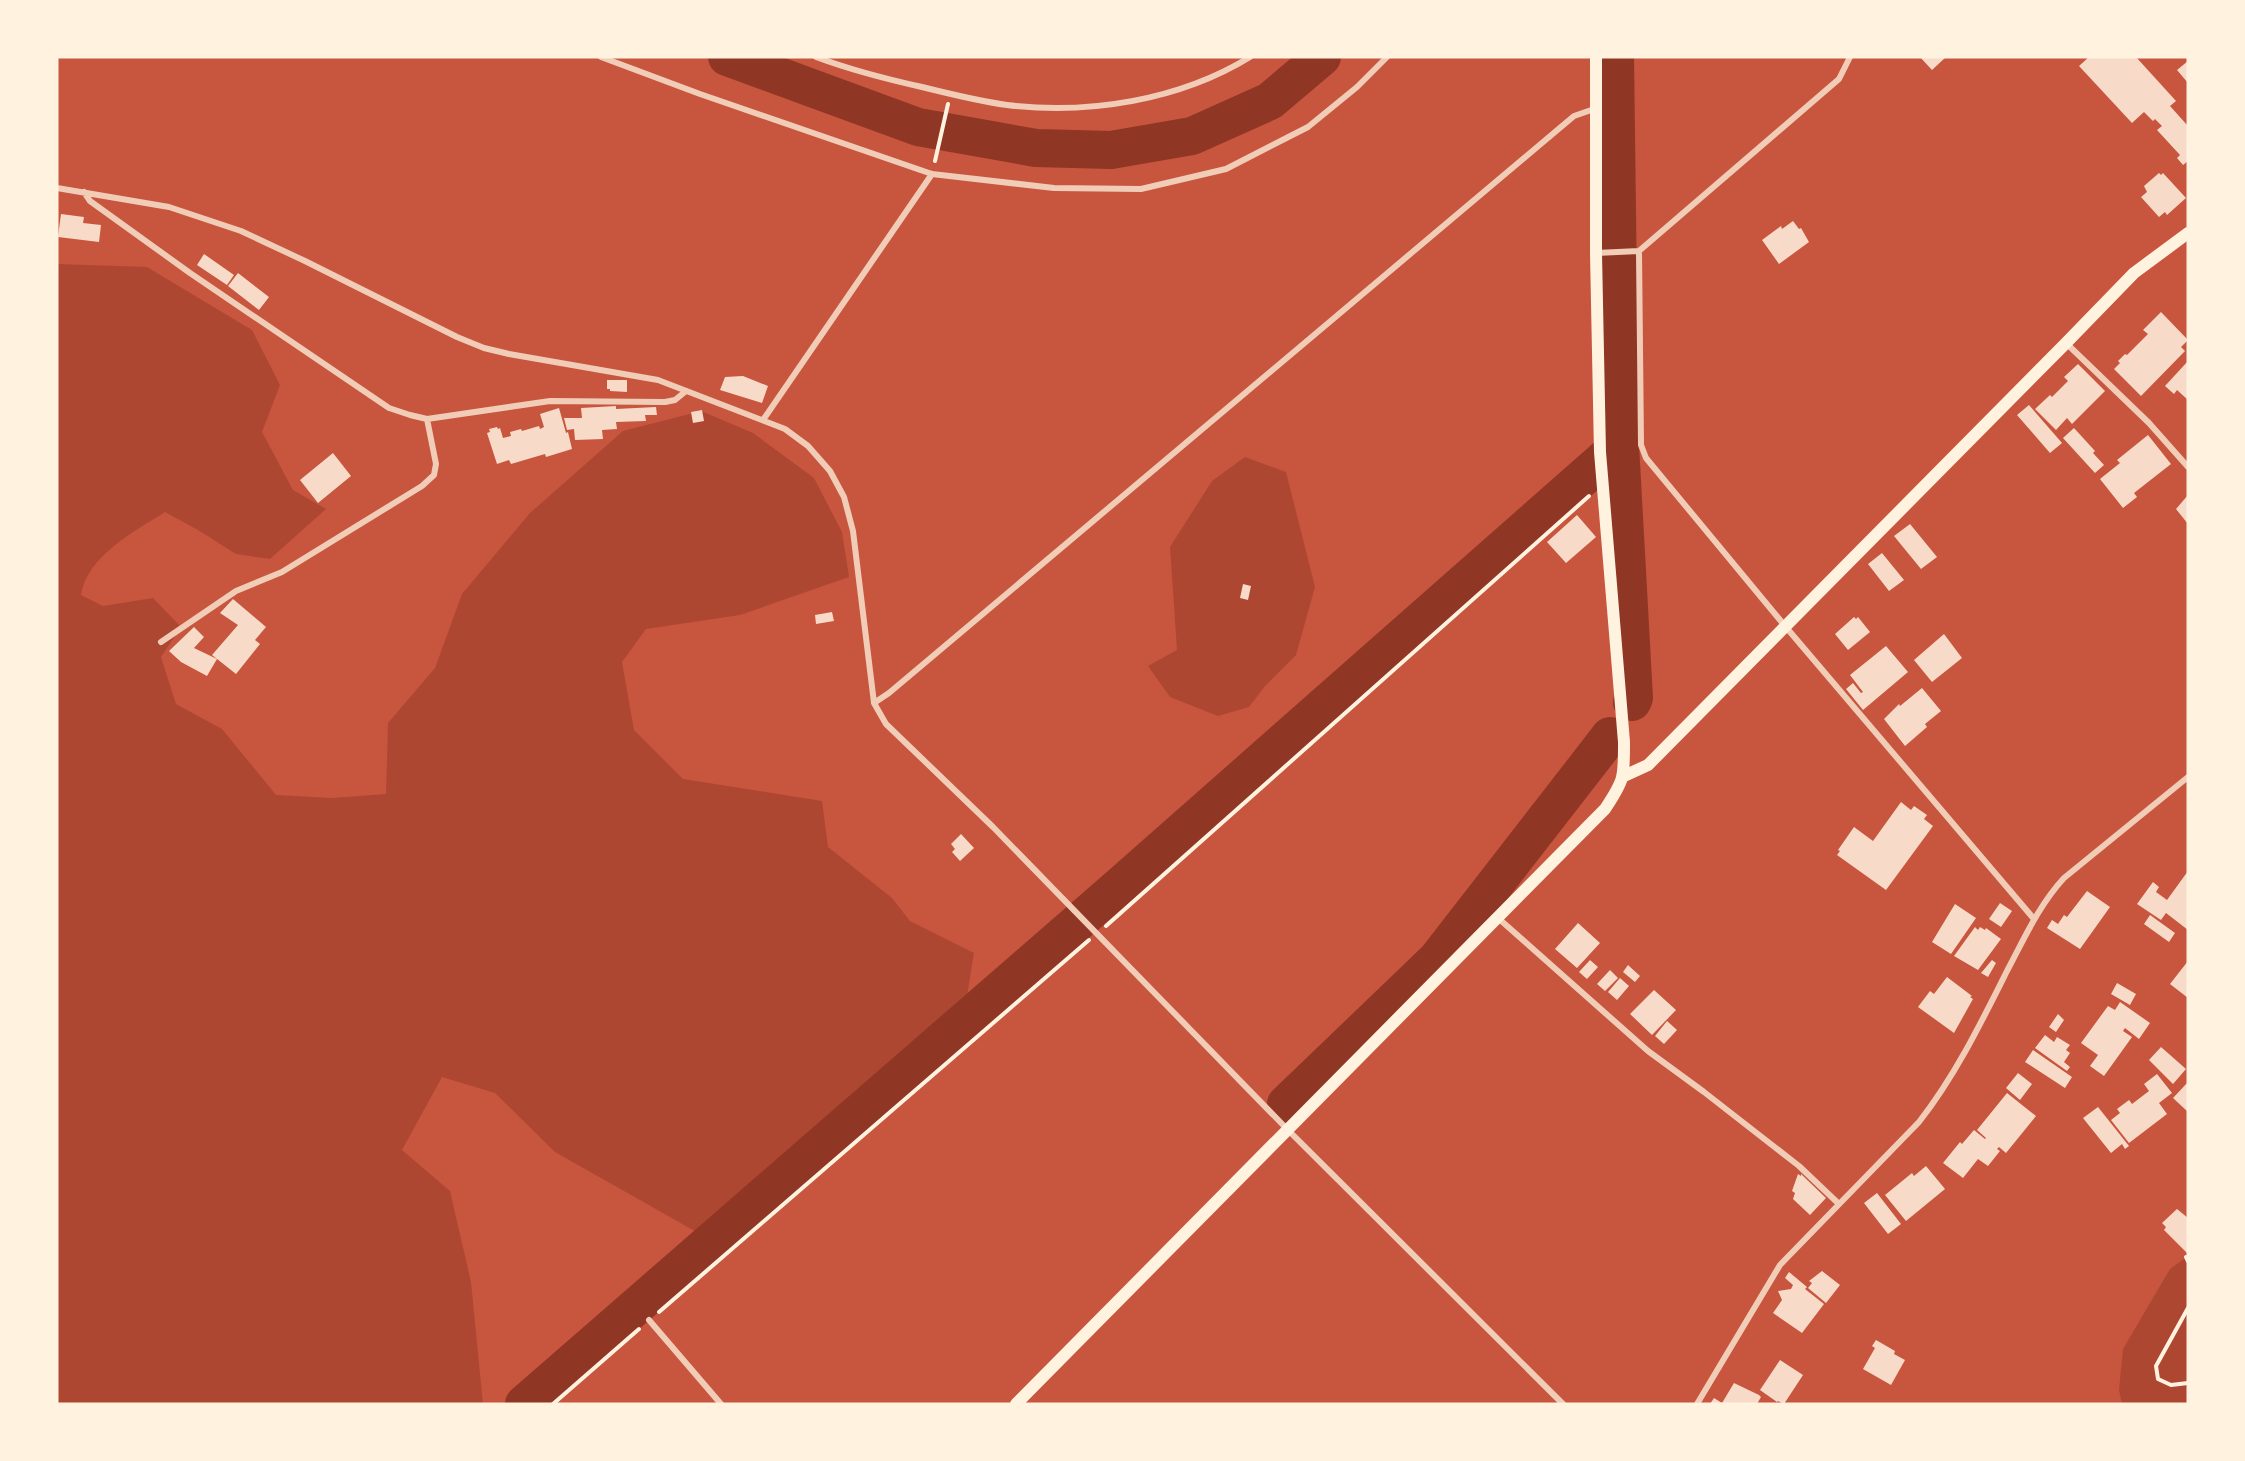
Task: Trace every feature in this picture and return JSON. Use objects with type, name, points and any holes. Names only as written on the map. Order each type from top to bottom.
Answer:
[{"type":"main road","points":[[1016,1404],[1605,809],[1624,776],[1624,742],[1600,452],[1601,253],[1596,57]]},
{"type":"main road","points":[[1624,776],[1648,765],[2134,273],[2188,233]]},
{"type":"street","points":[[601,57],[700,94],[932,174],[1054,188],[1141,189],[1226,170],[1308,127],[1357,87],[1387,57]]},
{"type":"street","points":[[816,57],[850,70],[950,93],[1007,105],[1057,108],[1096,106],[1169,93],[1200,82],[1250,57]]},
{"type":"street","points":[[1601,253],[1637,252],[1839,79],[1850,57]]},
{"type":"street","points":[[874,703],[907,678],[1574,116],[1598,108]]},
{"type":"street","points":[[763,420],[932,174]]},
{"type":"street","points":[[57,188],[169,207],[241,231],[457,337],[484,348],[658,380],[785,429],[808,446],[830,471],[844,497],[853,531],[874,703],[886,724],[993,827],[1287,1129],[1563,1404]]},
{"type":"street","points":[[84,192],[90,201],[190,273],[389,408],[410,415],[427,418],[550,401],[665,402],[675,400],[686,391]]},
{"type":"street","points":[[1637,252],[1641,445],[1646,458],[1785,626],[2034,919]]},
{"type":"street","points":[[2066,343],[2149,423],[2188,467]]},
{"type":"street","points":[[161,642],[236,591],[282,572],[422,486],[434,476],[436,464],[427,418]]},
{"type":"street","points":[[1697,1404],[1780,1264],[1919,1122],[1936,1100],[1976,1033],[2034,919],[2055,888],[2064,878],[2188,777]]},
{"type":"street","points":[[1498,918],[1648,1051],[1799,1166],[1839,1204]]},
{"type":"street","points":[[649,1320],[721,1404]]},
{"type":"path","points":[[934,166],[949,100]]},
{"type":"path","points":[[553,1404],[1602,486]]},
{"type":"path","points":[[2188,1308],[2156,1366],[2158,1379],[2171,1385],[2188,1383]]},
{"type":"shaded area","points":[[57,264],[147,267],[252,330],[280,385],[262,432],[293,490],[326,509],[270,559],[236,554],[165,512],[127,536],[102,557],[92,568],[81,595],[103,606],[153,598],[181,627],[161,657],[176,704],[222,729],[276,795],[332,798],[386,794],[388,723],[435,668],[462,594],[530,513],[623,431],[701,411],[753,433],[814,478],[842,532],[849,577],[740,615],[646,629],[622,662],[634,730],[683,779],[822,801],[828,847],[892,898],[910,921],[974,953],[966,1002],[700,1234],[555,1152],[495,1093],[442,1077],[402,1150],[450,1191],[471,1282],[483,1404],[57,1404]]},
{"type":"shaded area","points":[[1245,457],[1286,472],[1315,587],[1296,655],[1265,686],[1249,707],[1218,716],[1170,697],[1148,666],[1177,650],[1170,547],[1212,481]]},
{"type":"shaded area","points":[[2188,1256],[2188,1404],[2122,1404],[2119,1390],[2123,1349],[2170,1269]]},
{"type":"building","points":[[1920,57],[1946,57],[1932,70]]},
{"type":"building","points":[[2089,57],[2136,57],[2176,101],[2170,106],[2188,126],[2188,161],[2183,165],[2177,158],[2180,155],[2157,130],[2162,126],[2155,119],[2153,121],[2144,112],[2132,123],[2079,66]]},
{"type":"building","points":[[2188,61],[2188,83],[2177,70]]},
{"type":"building","points":[[2159,173],[2161,175],[2163,173],[2186,198],[2167,215],[2165,212],[2159,217],[2141,197],[2147,192],[2144,186]]},
{"type":"building","points":[[61,214],[84,217],[83,223],[101,225],[99,242],[58,237]]},
{"type":"building","points":[[1793,221],[1799,229],[1801,228],[1809,242],[1779,264],[1762,240],[1781,226],[1782,229]]},
{"type":"building","points":[[204,254],[234,275],[227,285],[197,265]]},
{"type":"building","points":[[238,273],[269,297],[259,310],[228,286]]},
{"type":"building","points":[[2161,312],[2188,340],[2181,347],[2185,351],[2141,396],[2114,369],[2120,363],[2118,361],[2148,334],[2143,330]]},
{"type":"building","points":[[2188,361],[2188,400],[2177,390],[2174,394],[2165,386]]},
{"type":"building","points":[[2078,364],[2105,391],[2072,424],[2067,418],[2056,430],[2035,409],[2050,395],[2052,397],[2068,381],[2064,377]]},
{"type":"building","points":[[743,376],[768,386],[762,403],[720,390],[725,377]]},
{"type":"building","points":[[607,380],[627,380],[627,392],[610,391],[607,389]]},
{"type":"building","points":[[2029,405],[2062,443],[2050,453],[2017,415]]},
{"type":"building","points":[[616,406],[616,409],[656,407],[657,415],[645,415],[646,421],[616,422],[617,429],[602,430],[603,439],[575,440],[574,429],[567,430],[564,418],[582,418],[581,408]]},
{"type":"building","points":[[559,408],[572,449],[511,464],[509,460],[497,464],[487,433],[490,432],[489,429],[500,428],[503,438],[511,436],[510,432],[521,429],[522,431],[539,426],[540,429],[544,427],[540,414]]},
{"type":"building","points":[[702,410],[704,421],[693,423],[691,412]]},
{"type":"building","points":[[2074,428],[2095,451],[2093,453],[2104,465],[2095,473],[2063,438]]},
{"type":"building","points":[[2148,435],[2171,464],[2134,493],[2137,497],[2123,508],[2100,479],[2120,463],[2117,460]]},
{"type":"building","points":[[333,453],[351,476],[318,503],[300,480]]},
{"type":"building","points":[[2188,495],[2188,524],[2176,509]]},
{"type":"building","points":[[1577,515],[1596,537],[1566,563],[1547,542]]},
{"type":"building","points":[[1910,524],[1937,557],[1921,569],[1894,536]]},
{"type":"building","points":[[1882,553],[1904,580],[1889,591],[1868,564]]},
{"type":"building","points":[[1243,584],[1251,586],[1248,600],[1240,598]]},
{"type":"building","points":[[233,599],[266,627],[255,640],[260,644],[236,674],[212,655],[238,625],[220,613]]},
{"type":"building","points":[[832,612],[834,621],[816,624],[815,615]]},
{"type":"building","points":[[1854,617],[1856,619],[1858,617],[1870,632],[1848,650],[1835,634]]},
{"type":"building","points":[[194,627],[204,637],[194,648],[217,659],[207,676],[181,662],[169,651]]},
{"type":"building","points":[[1944,634],[1962,658],[1932,682],[1914,660]]},
{"type":"building","points":[[1886,646],[1908,672],[1863,710],[1846,689],[1853,683],[1861,693],[1863,692],[1850,675]]},
{"type":"building","points":[[1922,688],[1941,711],[1925,724],[1927,727],[1905,746],[1884,719],[1899,704],[1900,706]]},
{"type":"building","points":[[1901,802],[1911,810],[1914,806],[1927,815],[1924,819],[1933,826],[1886,890],[1837,855],[1854,827],[1873,841]]},
{"type":"building","points":[[961,834],[974,848],[960,861],[952,852],[955,849],[951,844]]},
{"type":"building","points":[[2188,871],[2188,930],[2166,913],[2161,920],[2137,904],[2153,882],[2159,887],[2156,892],[2167,900]]},
{"type":"building","points":[[2087,891],[2110,907],[2080,949],[2047,928],[2052,920],[2058,924],[2064,915],[2067,917]]},
{"type":"building","points":[[2000,903],[2012,911],[2001,927],[1989,919]]},
{"type":"building","points":[[1955,904],[1976,918],[1951,954],[1932,942]]},
{"type":"building","points":[[2150,915],[2175,933],[2169,942],[2144,924]]},
{"type":"building","points":[[1578,923],[1600,943],[1577,968],[1555,949]]},
{"type":"building","points":[[1975,927],[1978,930],[1980,927],[1985,930],[1986,928],[2001,939],[1978,970],[1954,956]]},
{"type":"building","points":[[1590,960],[1598,967],[1587,979],[1579,972]]},
{"type":"building","points":[[1992,960],[1996,963],[1988,977],[1981,973]]},
{"type":"building","points":[[2188,961],[2188,998],[2170,984]]},
{"type":"building","points":[[1628,965],[1640,976],[1635,982],[1623,972]]},
{"type":"building","points":[[1610,970],[1618,978],[1605,991],[1597,984]]},
{"type":"building","points":[[1947,977],[1973,999],[1954,1033],[1918,1007],[1930,991],[1934,994]]},
{"type":"building","points":[[1620,978],[1629,986],[1617,1000],[1608,992]]},
{"type":"building","points":[[2117,983],[2136,994],[2130,1005],[2111,994]]},
{"type":"building","points":[[1654,990],[1676,1010],[1652,1035],[1630,1014]]},
{"type":"building","points":[[2120,1002],[2150,1023],[2139,1039],[2125,1028],[2123,1031],[2132,1037],[2104,1076],[2090,1066],[2098,1055],[2081,1043],[2108,1006],[2115,1010]]},
{"type":"building","points":[[2058,1014],[2064,1020],[2056,1032],[2049,1027]]},
{"type":"building","points":[[1667,1021],[1677,1030],[1664,1044],[1655,1036]]},
{"type":"building","points":[[2045,1035],[2054,1042],[2057,1037],[2070,1045],[2066,1050],[2070,1053],[2064,1062],[2070,1067],[2067,1071],[2035,1048]]},
{"type":"building","points":[[2161,1047],[2186,1069],[2173,1084],[2149,1060]]},
{"type":"building","points":[[2033,1050],[2072,1077],[2065,1088],[2025,1062]]},
{"type":"building","points":[[2018,1073],[2032,1084],[2020,1100],[2006,1088]]},
{"type":"building","points":[[2157,1074],[2172,1093],[2159,1103],[2167,1114],[2129,1143],[2111,1120],[2120,1113],[2117,1109],[2129,1100],[2132,1104],[2149,1091],[2144,1084]]},
{"type":"building","points":[[2188,1082],[2188,1112],[2173,1098]]},
{"type":"building","points":[[2007,1093],[2036,1116],[2006,1153],[1999,1147],[1997,1149],[2000,1151],[1988,1166],[1978,1159],[1963,1178],[1943,1163],[1960,1142],[1962,1144],[1974,1130],[1986,1138],[1977,1130]]},
{"type":"building","points":[[2098,1107],[2129,1146],[2125,1149],[2122,1144],[2111,1153],[2083,1118]]},
{"type":"building","points":[[1926,1166],[1945,1189],[1906,1221],[1885,1195],[1912,1173],[1914,1176]]},
{"type":"building","points":[[1798,1174],[1801,1176],[1801,1174],[1826,1198],[1810,1215],[1793,1199],[1795,1193],[1792,1191]]},
{"type":"building","points":[[1877,1193],[1901,1224],[1888,1234],[1864,1203]]},
{"type":"building","points":[[2177,1209],[2188,1218],[2187,1253],[2164,1230],[2166,1227],[2162,1223]]},
{"type":"building","points":[[1822,1271],[1840,1285],[1826,1303],[1808,1288],[1812,1283],[1809,1281]]},
{"type":"building","points":[[1789,1272],[1824,1304],[1802,1333],[1773,1313],[1782,1300],[1778,1291],[1791,1289],[1793,1285],[1785,1278]]},
{"type":"building","points":[[1876,1340],[1905,1360],[1891,1385],[1863,1369],[1875,1348],[1872,1346]]},
{"type":"building","points":[[1780,1360],[1803,1375],[1784,1404],[1760,1390]]},
{"type":"building","points":[[1734,1383],[1759,1395],[1761,1397],[1757,1404],[1710,1404],[1714,1398],[1722,1403]]},
{"type":"waterway","points":[[727,57],[918,127],[1036,148],[1111,150],[1192,136],[1270,101],[1322,57]]},
{"type":"waterway","points":[[1615,57],[1620,445],[1634,698],[1632,702]]},
{"type":"waterway","points":[[524,1404],[1115,890],[1620,445]]},
{"type":"waterway","points":[[1286,1104],[1437,959],[1610,736]]}]
